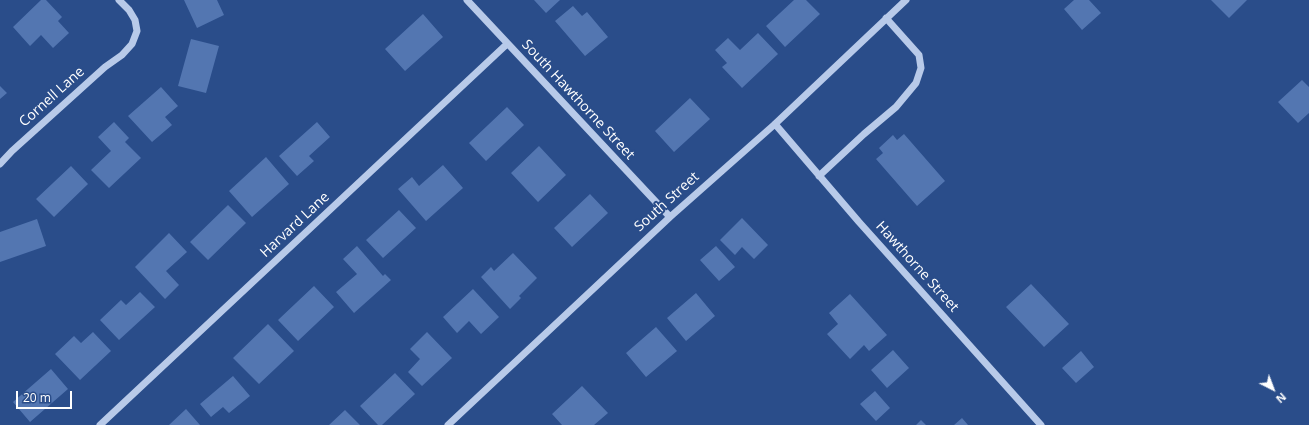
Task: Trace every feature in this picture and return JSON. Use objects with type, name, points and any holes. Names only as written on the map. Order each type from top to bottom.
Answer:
[{"type":"street","name":"Cornell Lane","points":[[0,164],[12,151],[104,67],[122,55],[132,44],[137,31],[135,20],[129,10],[119,0]]},
{"type":"street","name":"South Hawthorne Street","points":[[467,0],[670,217]]},
{"type":"street","name":"South Street","points":[[448,425],[670,217],[775,124],[906,0]]},
{"type":"street","points":[[819,176],[864,134],[896,107],[916,83],[921,68],[919,55],[886,18]]},
{"type":"street","name":"Harvard Lane","points":[[100,425],[507,44]]},
{"type":"street","name":"Hawthorne Street","points":[[775,124],[819,176],[1041,425]]},
{"type":"building","points":[[41,0],[46,0],[62,17],[58,21],[69,33],[53,48],[41,35],[30,46],[13,27]]},
{"type":"building","points":[[184,0],[217,0],[224,15],[197,28]]},
{"type":"building","points":[[534,0],[560,0],[546,13]]},
{"type":"building","points":[[794,0],[806,0],[820,14],[785,47],[766,26]]},
{"type":"building","points":[[1074,0],[1089,0],[1101,13],[1082,30],[1064,9]]},
{"type":"building","points":[[1211,0],[1247,0],[1229,18]]},
{"type":"building","points":[[573,6],[582,16],[587,12],[608,37],[585,56],[555,21]]},
{"type":"building","points":[[423,14],[443,37],[405,71],[385,49]]},
{"type":"building","points":[[758,33],[778,54],[742,88],[722,67],[727,63],[715,50],[728,38],[740,50]]},
{"type":"building","points":[[191,39],[219,46],[206,93],[178,86]]},
{"type":"building","points":[[1302,80],[1309,87],[1309,113],[1298,123],[1278,102]]},
{"type":"building","points":[[0,86],[7,93],[0,99]]},
{"type":"building","points":[[161,87],[178,106],[165,117],[172,125],[152,142],[128,116]]},
{"type":"building","points":[[690,98],[710,119],[674,152],[655,131]]},
{"type":"building","points":[[507,107],[524,125],[486,161],[469,143]]},
{"type":"building","points":[[114,122],[129,138],[125,142],[141,158],[109,188],[91,170],[111,151],[98,137]]},
{"type":"building","points":[[317,122],[330,137],[309,156],[314,161],[297,176],[279,156]]},
{"type":"building","points":[[904,134],[945,181],[917,206],[876,159],[883,153],[879,148],[893,135],[897,140]]},
{"type":"building","points":[[539,146],[566,175],[538,202],[511,173]]},
{"type":"building","points":[[266,157],[289,184],[252,217],[229,191]]},
{"type":"building","points":[[443,165],[463,188],[426,221],[398,189],[412,177],[419,186]]},
{"type":"building","points":[[71,166],[88,184],[54,217],[36,199]]},
{"type":"building","points":[[590,194],[608,213],[572,247],[554,228]]},
{"type":"building","points":[[228,205],[246,223],[208,260],[190,242]]},
{"type":"building","points":[[399,210],[416,228],[383,258],[366,240]]},
{"type":"building","points":[[742,218],[768,245],[754,259],[742,247],[735,255],[720,240]]},
{"type":"building","points":[[37,219],[46,246],[0,262],[0,232]]},
{"type":"building","points":[[169,233],[187,252],[166,271],[179,285],[165,299],[135,267]]},
{"type":"building","points":[[357,246],[383,276],[385,274],[391,280],[354,313],[336,292],[357,274],[343,259]]},
{"type":"building","points":[[716,246],[735,267],[719,281],[700,260]]},
{"type":"building","points":[[513,253],[537,278],[519,296],[521,298],[510,309],[481,277],[491,267],[494,271]]},
{"type":"building","points":[[1031,284],[1069,324],[1044,347],[1006,307]]},
{"type":"building","points":[[314,286],[334,307],[298,341],[278,320]]},
{"type":"building","points":[[473,289],[499,317],[481,334],[469,321],[457,333],[443,317]]},
{"type":"building","points":[[140,292],[155,307],[119,340],[100,320],[121,300],[126,305]]},
{"type":"building","points":[[696,293],[715,316],[686,341],[667,318]]},
{"type":"building","points":[[850,294],[887,335],[869,351],[864,345],[850,359],[827,334],[838,324],[829,313]]},
{"type":"building","points":[[268,324],[294,351],[259,384],[233,358]]},
{"type":"building","points":[[656,327],[677,351],[646,377],[626,353]]},
{"type":"building","points":[[93,332],[111,351],[80,380],[55,354],[74,336],[81,343]]},
{"type":"building","points":[[427,332],[452,358],[422,386],[408,372],[420,359],[410,349]]},
{"type":"building","points":[[893,350],[909,368],[887,388],[871,370]]},
{"type":"building","points":[[1081,351],[1094,367],[1076,383],[1062,368]]},
{"type":"building","points":[[51,369],[68,389],[30,422],[13,402]]},
{"type":"building","points":[[395,373],[415,394],[382,425],[378,425],[360,406]]},
{"type":"building","points":[[233,376],[250,396],[229,413],[223,407],[211,417],[200,404]]},
{"type":"building","points":[[582,386],[608,413],[594,425],[562,425],[552,414]]},
{"type":"building","points":[[875,391],[890,408],[876,421],[860,404]]},
{"type":"building","points":[[186,409],[200,425],[169,425]]},
{"type":"building","points":[[345,410],[360,425],[329,425]]},
{"type":"building","points":[[962,418],[968,425],[954,425]]},
{"type":"building","points":[[921,420],[926,425],[916,425]]}]
